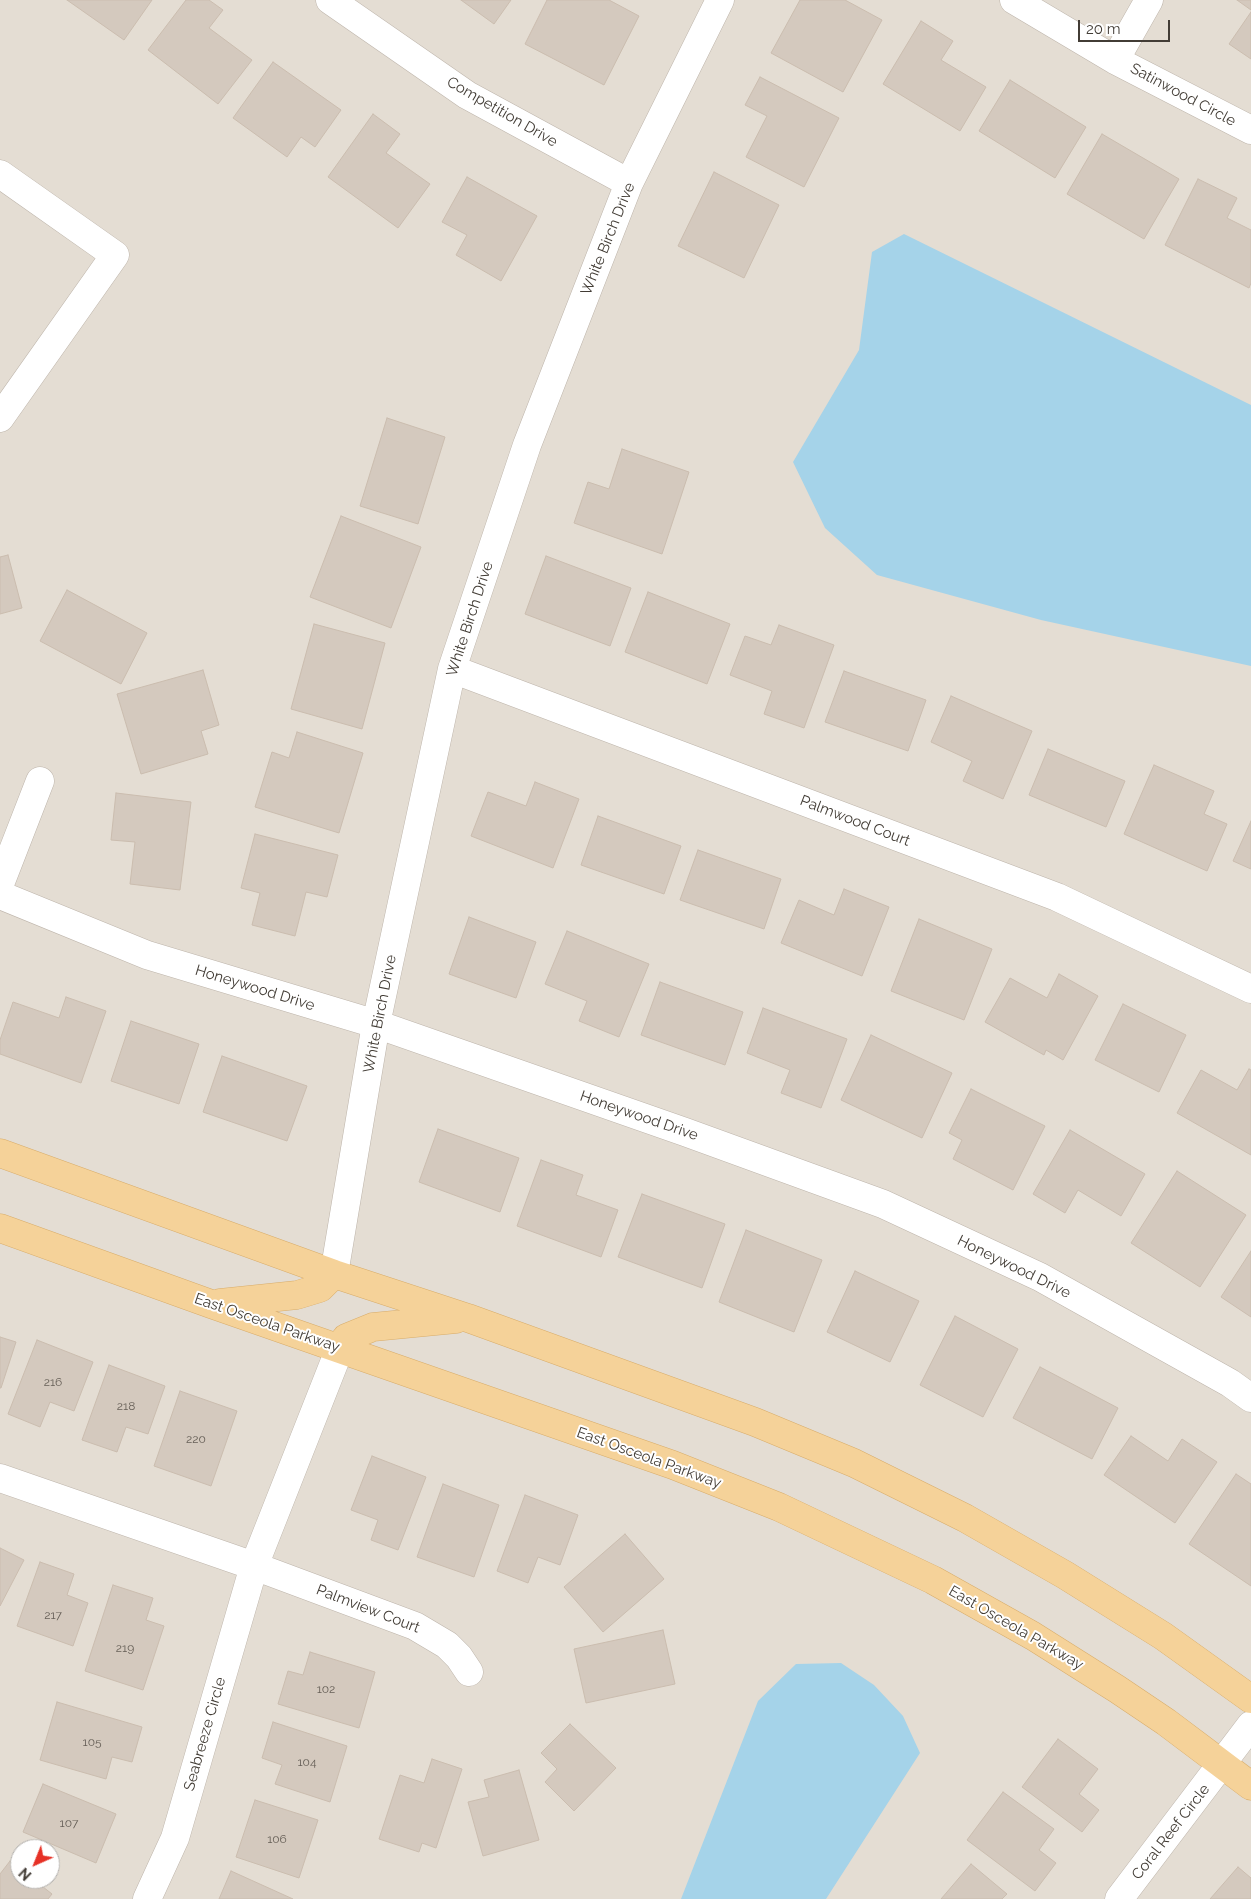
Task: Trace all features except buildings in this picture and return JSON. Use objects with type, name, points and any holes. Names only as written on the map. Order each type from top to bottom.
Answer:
[{"type":"main road","points":[[0,1153],[334,1274],[468,1318],[755,1422],[854,1463],[966,1518],[1065,1575],[1163,1636],[1251,1699]]},
{"type":"main road","name":"East Osceola Parkway","points":[[0,1228],[211,1304],[673,1465],[770,1503],[831,1530],[933,1580],[1033,1636],[1166,1722],[1251,1786]]},
{"type":"main road","points":[[211,1304],[297,1295],[320,1288],[334,1274]]},
{"type":"main road","points":[[340,1348],[346,1338],[373,1327],[468,1318]]},
{"type":"street","name":"Competition Drive","points":[[330,0],[467,95],[629,183]]},
{"type":"street","name":"White Birch Drive","points":[[334,1274],[376,1024],[452,669],[527,445],[629,183],[720,0]]},
{"type":"street","name":"Satinwood Circle","points":[[1014,0],[1116,60],[1251,130]]},
{"type":"street","name":"Satinwood Circle","points":[[1116,60],[1150,0]]},
{"type":"street","points":[[0,174],[115,255],[0,418]]},
{"type":"street","name":"Palmwood Court","points":[[452,669],[1057,897],[1251,990]]},
{"type":"street","points":[[0,884],[40,781]]},
{"type":"street","name":"Honeywood Drive","points":[[0,895],[147,955],[376,1024],[685,1132],[883,1204],[1040,1277],[1230,1384],[1251,1398]]},
{"type":"street","name":"Seabreeze Circle","points":[[147,1899],[175,1838],[254,1566],[340,1348]]},
{"type":"street","points":[[0,1478],[254,1566]]},
{"type":"street","name":"Palmview Court","points":[[254,1566],[415,1626],[447,1645],[469,1672]]},
{"type":"street","name":"Coral Reef Circle","points":[[1119,1899],[1251,1725]]},
{"type":"shaded area","points":[[0,0],[1251,0],[1251,1899],[0,1899]]},
{"type":"water","points":[[904,234],[1251,405],[1251,666],[1041,620],[877,575],[825,528],[793,462],[859,350],[872,252]]},
{"type":"water","points":[[841,1663],[874,1685],[903,1716],[920,1753],[826,1899],[681,1899],[758,1701],[796,1664]]}]
